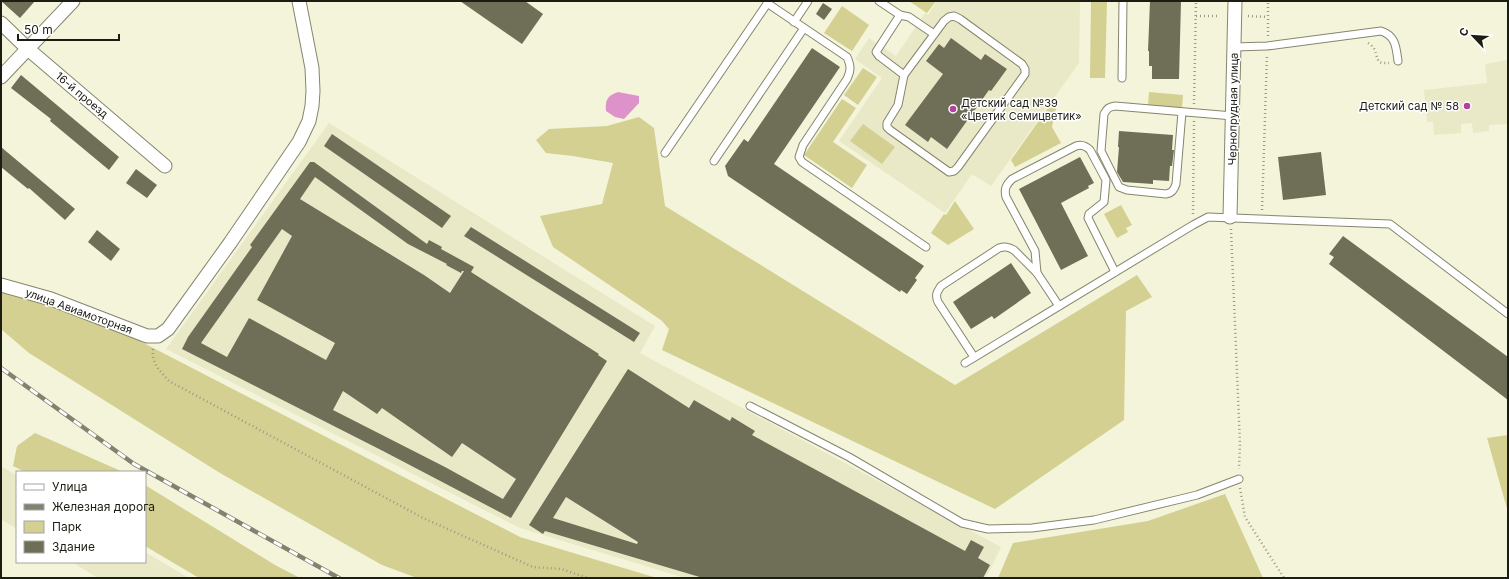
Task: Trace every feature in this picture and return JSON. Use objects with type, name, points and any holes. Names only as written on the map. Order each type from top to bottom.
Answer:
[{"type":"street","points":[[1,77],[73,1]]},
{"type":"street","points":[[158,336],[165,332],[174,322],[204,280],[299,142],[309,121],[313,91],[312,68],[299,1]]},
{"type":"street","name":"Чернопрудная улица","points":[[1230,218],[1235,1]]},
{"type":"street","name":"16-й проезд","points":[[1,23],[28,49],[165,166]]},
{"type":"street","name":"улица Авиамоторная","points":[[1,285],[51,299],[147,336],[158,336]]},
{"type":"lane","points":[[794,22],[808,1]]},
{"type":"lane","points":[[879,1],[900,15],[909,17],[934,34]]},
{"type":"lane","points":[[1122,78],[1123,1]]},
{"type":"lane","points":[[665,153],[768,2],[794,22],[847,57],[850,64],[848,79],[803,145],[799,157],[802,162],[926,247]]},
{"type":"lane","points":[[900,15],[876,52],[904,75]]},
{"type":"lane","points":[[954,16],[1022,64],[1025,68],[1025,74],[1022,79],[954,171],[950,172],[945,170],[887,127],[887,123],[898,105],[904,75],[934,34],[949,17],[954,16]]},
{"type":"lane","points":[[714,161],[804,28]]},
{"type":"lane","points":[[1234,47],[1267,46],[1381,31],[1390,35],[1395,41],[1398,61]]},
{"type":"lane","points":[[1182,112],[1176,184],[1171,193],[1166,194],[1127,190],[1119,187],[1101,152],[1104,114],[1106,109],[1114,106],[1233,116]]},
{"type":"lane","points":[[1037,273],[1035,251],[1006,197],[1005,191],[1007,184],[1012,179],[1076,146],[1081,145],[1086,146],[1090,150],[1106,180],[1104,202],[1089,214],[1088,218],[1116,272]]},
{"type":"lane","points":[[965,363],[1200,221],[1208,218],[1390,224],[1508,314]]},
{"type":"lane","points":[[974,357],[938,302],[936,297],[937,292],[941,286],[1003,246],[1014,250],[1037,273],[1059,306]]},
{"type":"lane","points":[[750,406],[849,457],[962,523],[988,529],[1032,528],[1094,520],[1197,494],[1239,479]]},
{"type":"path","points":[[1268,1],[1268,39]]},
{"type":"path","points":[[1196,16],[1219,16]]},
{"type":"path","points":[[1248,16],[1268,17]]},
{"type":"path","points":[[1362,42],[1370,43],[1373,46],[1379,62],[1382,64],[1398,61]]},
{"type":"path","points":[[1262,219],[1267,54],[1274,55]]},
{"type":"path","points":[[1230,218],[1240,444],[1239,479],[1245,517],[1284,578]]},
{"type":"path","points":[[158,336],[153,348],[152,357],[158,370],[169,381],[423,518],[533,566],[561,569],[588,578]]},
{"type":"shaded area","name":"Детский сад №39 «Цветик Семицветик»","points":[[937,1],[1080,1],[1079,63],[991,186],[972,174],[945,213],[839,141],[882,78],[855,59],[869,38],[896,56],[925,13],[928,15]]},
{"type":"shaded area","name":"Детский сад № 58","points":[[1507,60],[1508,124],[1489,125],[1489,131],[1473,133],[1472,123],[1461,124],[1461,133],[1434,135],[1433,122],[1427,122],[1424,90],[1487,83],[1485,64]]},
{"type":"shaded area","points":[[618,92],[639,96],[639,103],[624,119],[615,117],[606,111],[606,104],[609,97]]},
{"type":"shaded area","points":[[329,123],[655,326],[640,353],[1001,547],[986,578],[685,578],[520,528],[166,349]]},
{"type":"shaded area","points":[[1,466],[16,475],[16,528],[1,519]]},
{"type":"shaded area","points":[[146,553],[189,578],[98,578],[74,563],[146,563]]},
{"type":"green space","points":[[909,1],[936,1],[927,13]]},
{"type":"green space","points":[[1091,1],[1107,1],[1105,78],[1090,78]]},
{"type":"green space","points":[[842,6],[869,25],[852,51],[824,33]]},
{"type":"green space","points":[[863,68],[877,77],[858,105],[844,95]]},
{"type":"green space","points":[[1149,92],[1183,95],[1182,108],[1148,105]]},
{"type":"green space","points":[[842,99],[856,108],[833,142],[867,165],[852,188],[804,155]]},
{"type":"green space","points":[[1050,105],[1056,108],[1052,127],[1061,143],[1015,167],[1011,160]]},
{"type":"green space","points":[[639,117],[654,128],[665,206],[955,385],[1137,275],[1152,297],[1126,311],[1124,420],[995,509],[662,350],[669,329],[661,320],[553,247],[540,216],[602,204],[613,163],[546,153],[536,140],[549,129],[607,126]]},
{"type":"green space","points":[[863,124],[895,147],[882,164],[850,141]]},
{"type":"green space","points":[[955,201],[974,229],[948,245],[931,233]]},
{"type":"green space","points":[[1121,205],[1132,225],[1126,228],[1128,232],[1117,238],[1104,214]]},
{"type":"green space","points":[[1,286],[39,289],[520,537],[657,578],[417,578],[382,565],[220,473],[29,353],[1,329]]},
{"type":"green space","points":[[35,433],[121,471],[23,471],[13,466],[17,446]]},
{"type":"green space","points":[[1508,435],[1508,512],[1487,438]]},
{"type":"green space","points":[[146,486],[275,565],[300,578],[199,578],[146,547]]},
{"type":"green space","points":[[1225,494],[1263,578],[998,578],[1013,543],[1148,521]]},
{"type":"building","points":[[1,1],[35,1],[20,18]]},
{"type":"building","points":[[460,1],[525,1],[543,14],[522,44]]},
{"type":"building","points":[[1150,1],[1181,1],[1179,79],[1152,79],[1152,66],[1149,66],[1148,51]]},
{"type":"building","points":[[823,3],[832,9],[824,20],[816,14]]},
{"type":"building","points":[[951,38],[981,60],[985,54],[1007,69],[991,91],[989,90],[947,149],[931,137],[928,142],[905,125],[943,74],[926,61],[939,44],[944,48]]},
{"type":"building","points":[[812,48],[840,67],[774,164],[924,266],[915,278],[917,280],[907,294],[901,290],[900,292],[728,176],[725,166],[744,139],[748,142]]},
{"type":"building","points":[[21,75],[119,157],[109,170],[50,121],[51,119],[11,88]]},
{"type":"building","points":[[1119,131],[1173,135],[1172,150],[1174,150],[1172,166],[1170,166],[1169,181],[1153,180],[1153,184],[1123,182],[1117,172]]},
{"type":"building","points":[[332,134],[451,216],[442,228],[324,146]]},
{"type":"building","points":[[1,147],[75,209],[65,220],[29,188],[28,189],[1,167]]},
{"type":"building","points":[[1321,152],[1326,195],[1283,200],[1278,157]]},
{"type":"building","points":[[1080,157],[1094,183],[1088,186],[1089,188],[1061,203],[1088,256],[1061,270],[1019,189]]},
{"type":"building","points":[[310,162],[314,162],[427,244],[429,240],[442,247],[441,249],[474,267],[471,272],[599,354],[598,355],[607,361],[511,518],[182,349],[188,337],[252,247],[250,245]],"holes":[[[315,177],[408,244],[461,273],[464,271],[450,293],[424,275],[300,199]],[[282,229],[292,236],[257,300],[335,343],[326,360],[249,318],[227,357],[201,343]],[[343,391],[377,414],[382,408],[452,457],[462,443],[516,479],[503,499],[445,467],[333,410]]]},
{"type":"building","points":[[136,169],[157,185],[147,198],[126,183]]},
{"type":"building","points":[[471,227],[640,333],[634,342],[464,236]]},
{"type":"building","points":[[97,230],[120,249],[111,261],[88,242]]},
{"type":"building","points":[[1343,236],[1508,357],[1508,400],[1329,264],[1334,257],[1329,254]]},
{"type":"building","points":[[1011,263],[1031,293],[994,319],[992,316],[971,329],[953,302]]},
{"type":"building","points":[[628,369],[689,408],[694,400],[730,421],[732,417],[755,431],[752,435],[965,551],[971,540],[984,547],[978,558],[990,565],[983,578],[703,578],[545,531],[543,534],[529,525]],"holes":[[[566,497],[638,542],[637,544],[553,518]]]},
{"type":"railway","points":[[1,368],[134,464],[339,578]]},
{"type":"place","name":"Детский сад № 58","points":[[1467,106]]},
{"type":"place","name":"Детский сад №39 «Цветик Семицветик»","points":[[953,109]]}]
